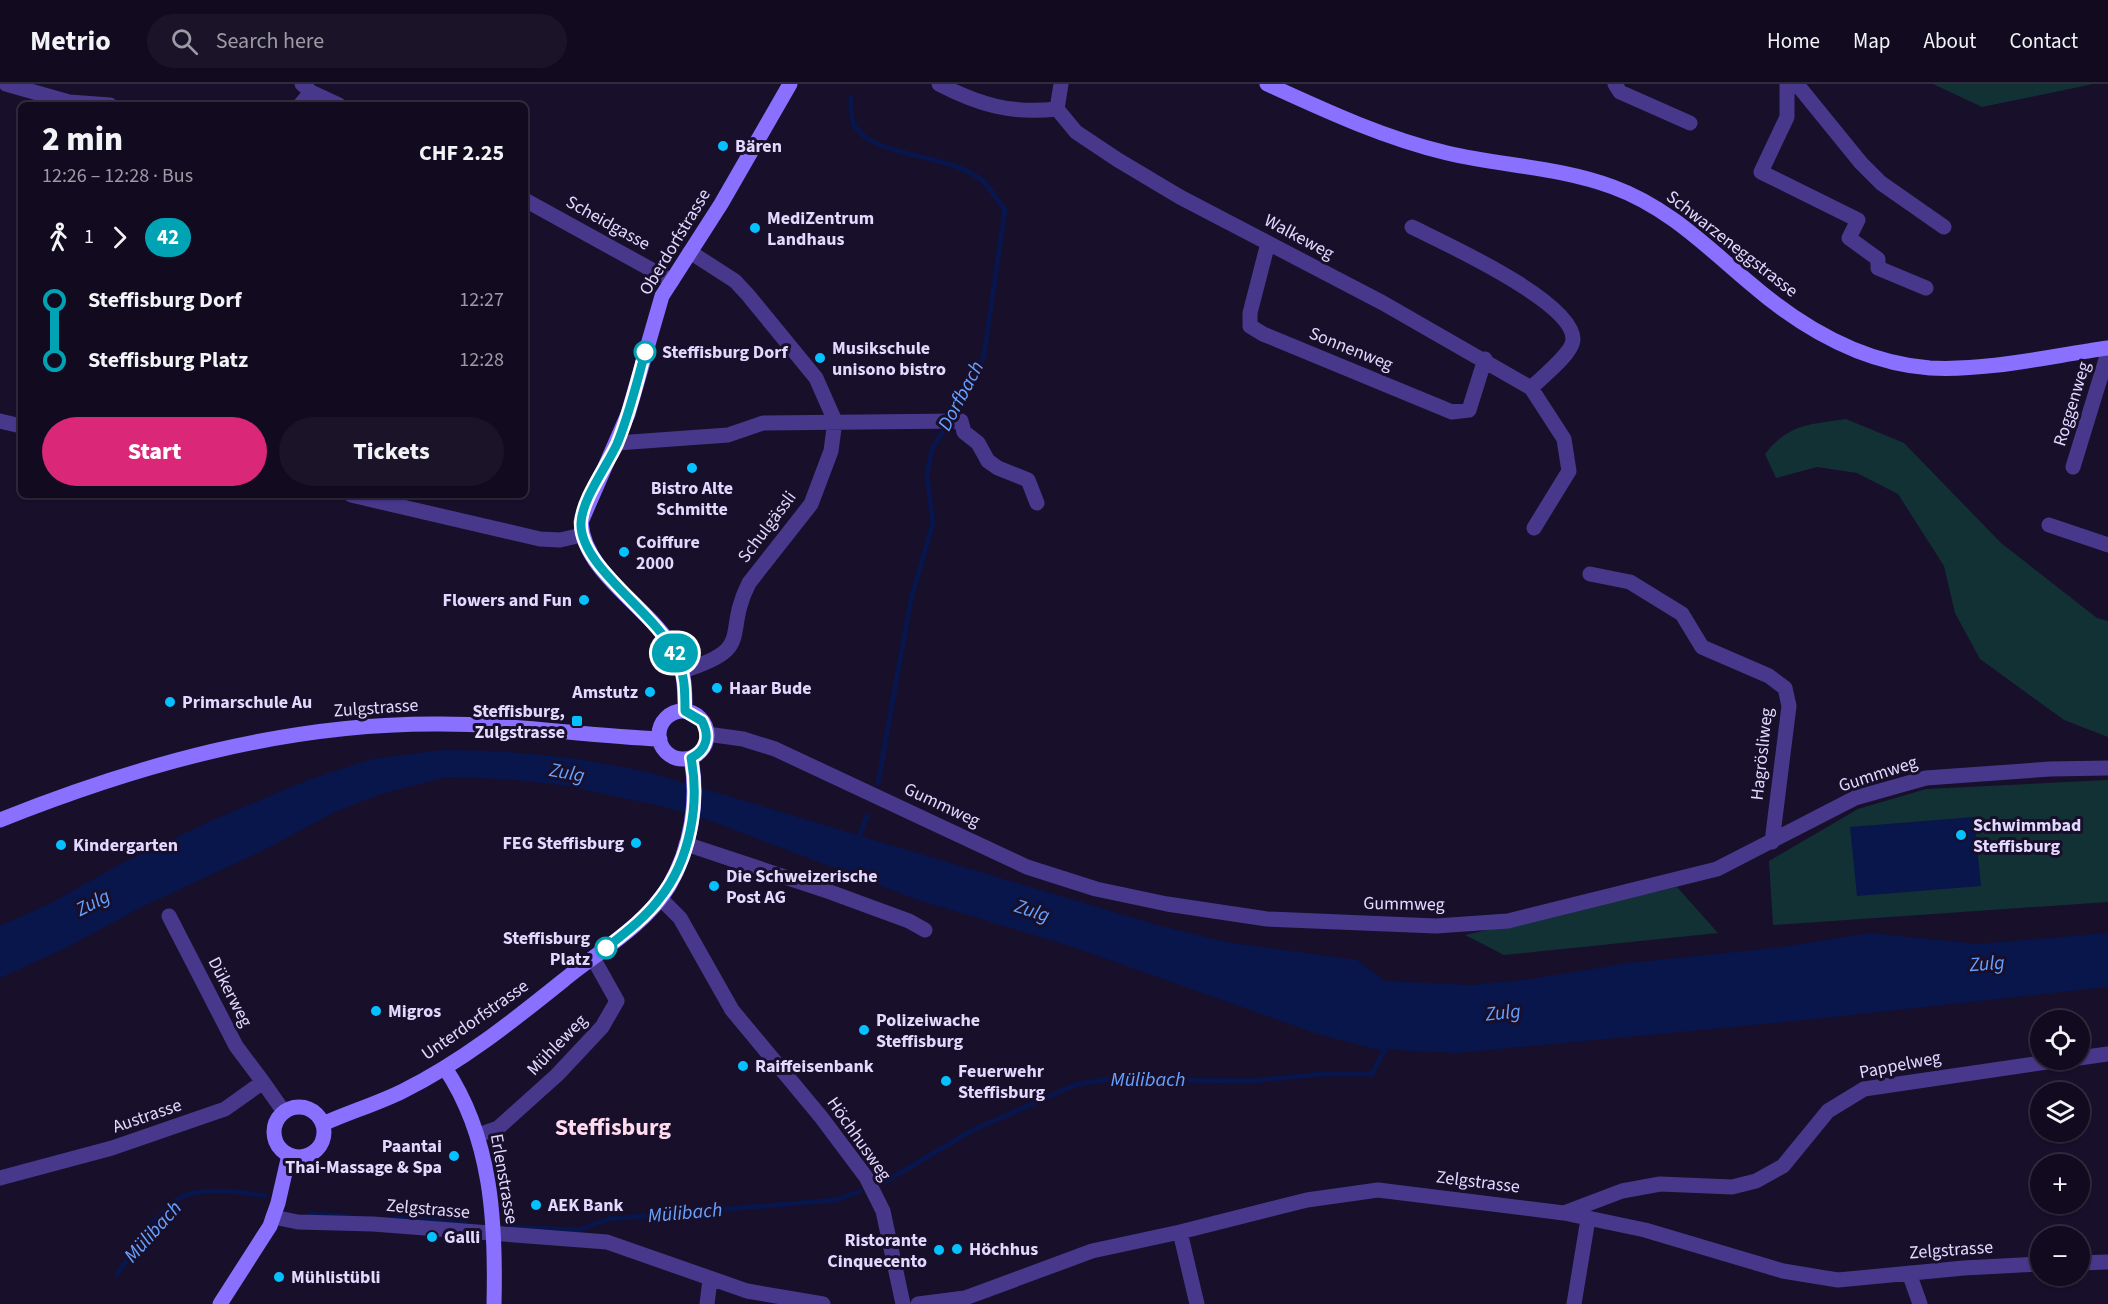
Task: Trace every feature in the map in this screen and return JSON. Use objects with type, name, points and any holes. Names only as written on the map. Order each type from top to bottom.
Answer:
[{"type":"main road","name":"Oberdorfstrasse","points":[[582,535],[582,515],[617,443],[656,313],[672,281],[790,84]]},
{"type":"main road","name":"Schwarzeneggstrasse","points":[[1268,84],[1365,128],[1411,143],[1458,155],[1591,180],[1635,195],[1684,226],[1750,284],[1809,327],[1844,346],[1870,355],[1929,368],[1958,368],[2108,348]]},
{"type":"main road","points":[[582,535],[601,568],[670,644],[682,671],[685,711]]},
{"type":"main road","points":[[685,711],[702,721],[707,734],[705,746],[691,758],[674,757],[664,750],[660,739],[664,721],[673,714],[685,711]]},
{"type":"main road","name":"Zulgstrasse","points":[[0,820],[99,784],[175,761],[235,746],[315,732],[380,726],[467,724],[660,739]]},
{"type":"main road","name":"Unterdorfstrasse","points":[[323,1124],[396,1094],[445,1068],[483,1042],[631,928],[660,898],[672,879],[688,838],[694,782],[691,758]]},
{"type":"main road","name":"Erlenstrasse","points":[[445,1068],[478,1135],[487,1177],[494,1234],[494,1304]]},
{"type":"main road","points":[[291,1108],[307,1108],[319,1117],[323,1124],[323,1138],[316,1150],[303,1157],[289,1155],[279,1147],[274,1135],[276,1122],[284,1112],[291,1108]]},
{"type":"main road","points":[[220,1304],[259,1246],[273,1217],[289,1155]]},
{"type":"street","points":[[6,84],[69,102]]},
{"type":"street","points":[[939,84],[986,105],[1028,112],[1057,110],[1061,84]]},
{"type":"street","points":[[1615,84],[1620,92],[1690,123]]},
{"type":"street","points":[[1787,84],[1787,117],[1761,172],[1858,220],[1849,238],[1878,259],[1878,268],[1926,288]]},
{"type":"street","points":[[1794,84],[1800,88],[1861,163],[1881,183],[1944,227]]},
{"type":"street","points":[[301,102],[307,88],[333,102]]},
{"type":"street","name":"Walkeweg","points":[[1057,110],[1076,132],[1118,160],[1485,359],[1531,388],[1564,439],[1569,471],[1534,528]]},
{"type":"street","name":"Scheidgasse","points":[[528,202],[672,281]]},
{"type":"street","points":[[1412,227],[1523,285],[1568,322],[1573,340],[1568,351],[1531,388]]},
{"type":"street","name":"Sonnenweg","points":[[1268,243],[1250,313],[1250,326],[1263,334],[1452,412],[1469,410],[1485,359]]},
{"type":"street","points":[[690,252],[735,281],[748,295],[816,378],[835,421]]},
{"type":"street","name":"Roggenweg","points":[[2073,467],[2108,353]]},
{"type":"street","name":"Schulgässli","points":[[682,671],[711,662],[729,649],[734,642],[741,598],[749,583],[811,504],[831,451],[835,421]]},
{"type":"street","points":[[617,443],[728,435],[763,423],[961,421],[964,432],[978,443],[988,461],[998,468],[1028,480],[1037,503]]},
{"type":"street","points":[[0,423],[18,426]]},
{"type":"street","points":[[364,498],[540,538],[560,540],[582,535]]},
{"type":"street","points":[[2049,525],[2108,545]]},
{"type":"street","name":"Hagrösliweg","points":[[1590,574],[1630,582],[1682,614],[1702,647],[1769,676],[1785,688],[1789,706],[1772,842]]},
{"type":"street","name":"Gummweg","points":[[707,734],[743,739],[775,749],[1037,870],[1096,889],[1167,904],[1267,919],[1436,926],[1508,921],[1717,869],[1855,798],[1926,778],[2050,769],[2108,768]]},
{"type":"street","points":[[688,838],[909,921],[925,930]]},
{"type":"street","name":"Höchhusweg","points":[[660,898],[680,918],[732,1010],[821,1117],[866,1177],[883,1211],[903,1304]]},
{"type":"street","name":"Dükerweg","points":[[170,916],[236,1046],[263,1082]]},
{"type":"street","name":"Mühleweg","points":[[478,1135],[498,1128],[557,1075],[602,1027],[617,1001],[593,958]]},
{"type":"street","points":[[2090,1056],[2108,1054]]},
{"type":"street","name":"Pappelweg","points":[[1564,1213],[1622,1191],[1660,1184],[1732,1187],[1756,1181],[1783,1166],[1828,1111],[1864,1089],[2030,1064]]},
{"type":"street","points":[[263,1082],[284,1112]]},
{"type":"street","name":"Austrasse","points":[[0,1178],[112,1148],[225,1109],[263,1082]]},
{"type":"street","name":"Zelgstrasse","points":[[918,1304],[965,1298],[1092,1251],[1180,1232],[1307,1200],[1378,1190],[1564,1213],[1645,1230],[1784,1271],[1838,1280],[2030,1265]]},
{"type":"street","name":"Zelgstrasse","points":[[273,1217],[298,1222],[374,1224],[607,1242],[710,1280],[778,1298],[823,1304]]},
{"type":"street","points":[[1574,1304],[1588,1219]]},
{"type":"street","points":[[1180,1232],[1197,1304]]},
{"type":"street","points":[[2090,1263],[2108,1262]]},
{"type":"street","points":[[1909,1273],[1920,1304]]},
{"type":"street","points":[[707,1304],[710,1280]]},
{"type":"green space","points":[[1933,84],[2093,84],[1982,107]]},
{"type":"green space","points":[[1846,419],[1904,443],[2001,543],[2097,618],[2108,621],[2108,737],[2064,720],[1980,659],[1955,613],[1944,566],[1898,494],[1857,473],[1817,467],[1776,478],[1765,454],[1782,437],[1801,427]]},
{"type":"green space","name":"Schwimmbad Steffisburg","points":[[2108,780],[2108,902],[1773,925],[1769,861],[1858,809],[1926,789]]},
{"type":"green space","points":[[1677,887],[1718,933],[1504,955],[1465,935]]},
{"type":"water","name":"Zulg","points":[[442,750],[546,755],[648,772],[1157,925],[1226,942],[1357,960],[1385,981],[1471,985],[1531,979],[1628,963],[1774,948],[1870,933],[1978,944],[2108,933],[2108,987],[1796,1021],[1457,1053],[1374,1049],[1315,1033],[1070,946],[918,900],[719,824],[665,807],[561,785],[505,779],[447,777],[381,794],[335,812],[268,848],[138,909],[66,948],[0,978],[0,926],[51,903],[120,864],[215,819],[308,780],[372,759]]},
{"type":"water","points":[[1974,817],[1981,886],[1857,896],[1850,827]]},
{"type":"waterway","name":"Dorfbach","points":[[851,97],[853,120],[859,132],[884,146],[965,170],[983,181],[1005,210],[984,355],[973,384],[932,449],[927,475],[933,523],[911,599],[878,783]]},
{"type":"waterway","name":"Dorfbach","points":[[857,842],[867,816]]},
{"type":"waterway","name":"Mülibach","points":[[883,1183],[971,1131],[1075,1085],[1108,1079],[1250,1081],[1322,1074],[1372,1074],[1387,1045]]},
{"type":"waterway","name":"Mülibach","points":[[117,1274],[152,1224],[178,1199],[197,1192],[209,1191],[265,1196]]},
{"type":"waterway","name":"Mülibach","points":[[510,1227],[579,1230],[608,1219],[836,1200],[860,1191]]},
{"type":"waterway","name":"Mülibach","points":[[310,1214],[347,1216]]},
{"type":"waterway","name":"Mülibach","points":[[396,1218],[466,1222]]},
{"type":"bus line","name":"42","points":[[606,948],[654,906],[672,879],[683,855],[693,807],[694,782],[691,758],[701,751],[707,740],[706,727],[702,721],[698,716],[685,711],[682,671],[670,644],[592,557],[582,535],[582,515],[617,443],[628,414],[645,352]]},
{"type":"place","name":"Bären","points":[[723,146]]},
{"type":"place","name":"MediZentrum Landhaus","points":[[755,228]]},
{"type":"place","name":"Steffisburg Dorf","points":[[645,352]]},
{"type":"place","name":"Musikschule unisono bistro","points":[[820,358]]},
{"type":"place","name":"Bistro Alte Schmitte","points":[[692,468]]},
{"type":"place","name":"Coiffure 2000","points":[[624,552]]},
{"type":"place","name":"Flowers and Fun","points":[[584,600]]},
{"type":"place","name":"Haar Bude","points":[[717,688]]},
{"type":"place","name":"Amstutz","points":[[650,692]]},
{"type":"place","name":"Primarschule Au","points":[[170,702]]},
{"type":"place","name":"Steffisburg, Zulgstrasse","points":[[577,721]]},
{"type":"place","name":"Schwimmbad Steffisburg","points":[[1961,835]]},
{"type":"place","name":"FEG Steffisburg","points":[[636,843]]},
{"type":"place","name":"Kindergarten","points":[[61,845]]},
{"type":"place","name":"Die Schweizerische Post AG","points":[[714,886]]},
{"type":"place","name":"Steffisburg Platz","points":[[606,948]]},
{"type":"place","name":"Migros","points":[[376,1011]]},
{"type":"place","name":"Polizeiwache Steffisburg","points":[[864,1030]]},
{"type":"place","name":"Raiffeisenbank","points":[[743,1066]]},
{"type":"place","name":"Feuerwehr Steffisburg","points":[[946,1081]]},
{"type":"place","name":"Paantai Thai-Massage & Spa","points":[[454,1156]]},
{"type":"place","name":"AEK Bank","points":[[536,1205]]},
{"type":"place","name":"Galli","points":[[432,1237]]},
{"type":"place","name":"Höchhus","points":[[957,1249]]},
{"type":"place","name":"Ristorante Cinquecento","points":[[939,1250]]},
{"type":"place","name":"Mühlistübli","points":[[279,1277]]},
{"type":"district","name":"Steffisburg","points":[[613,1127]]}]
